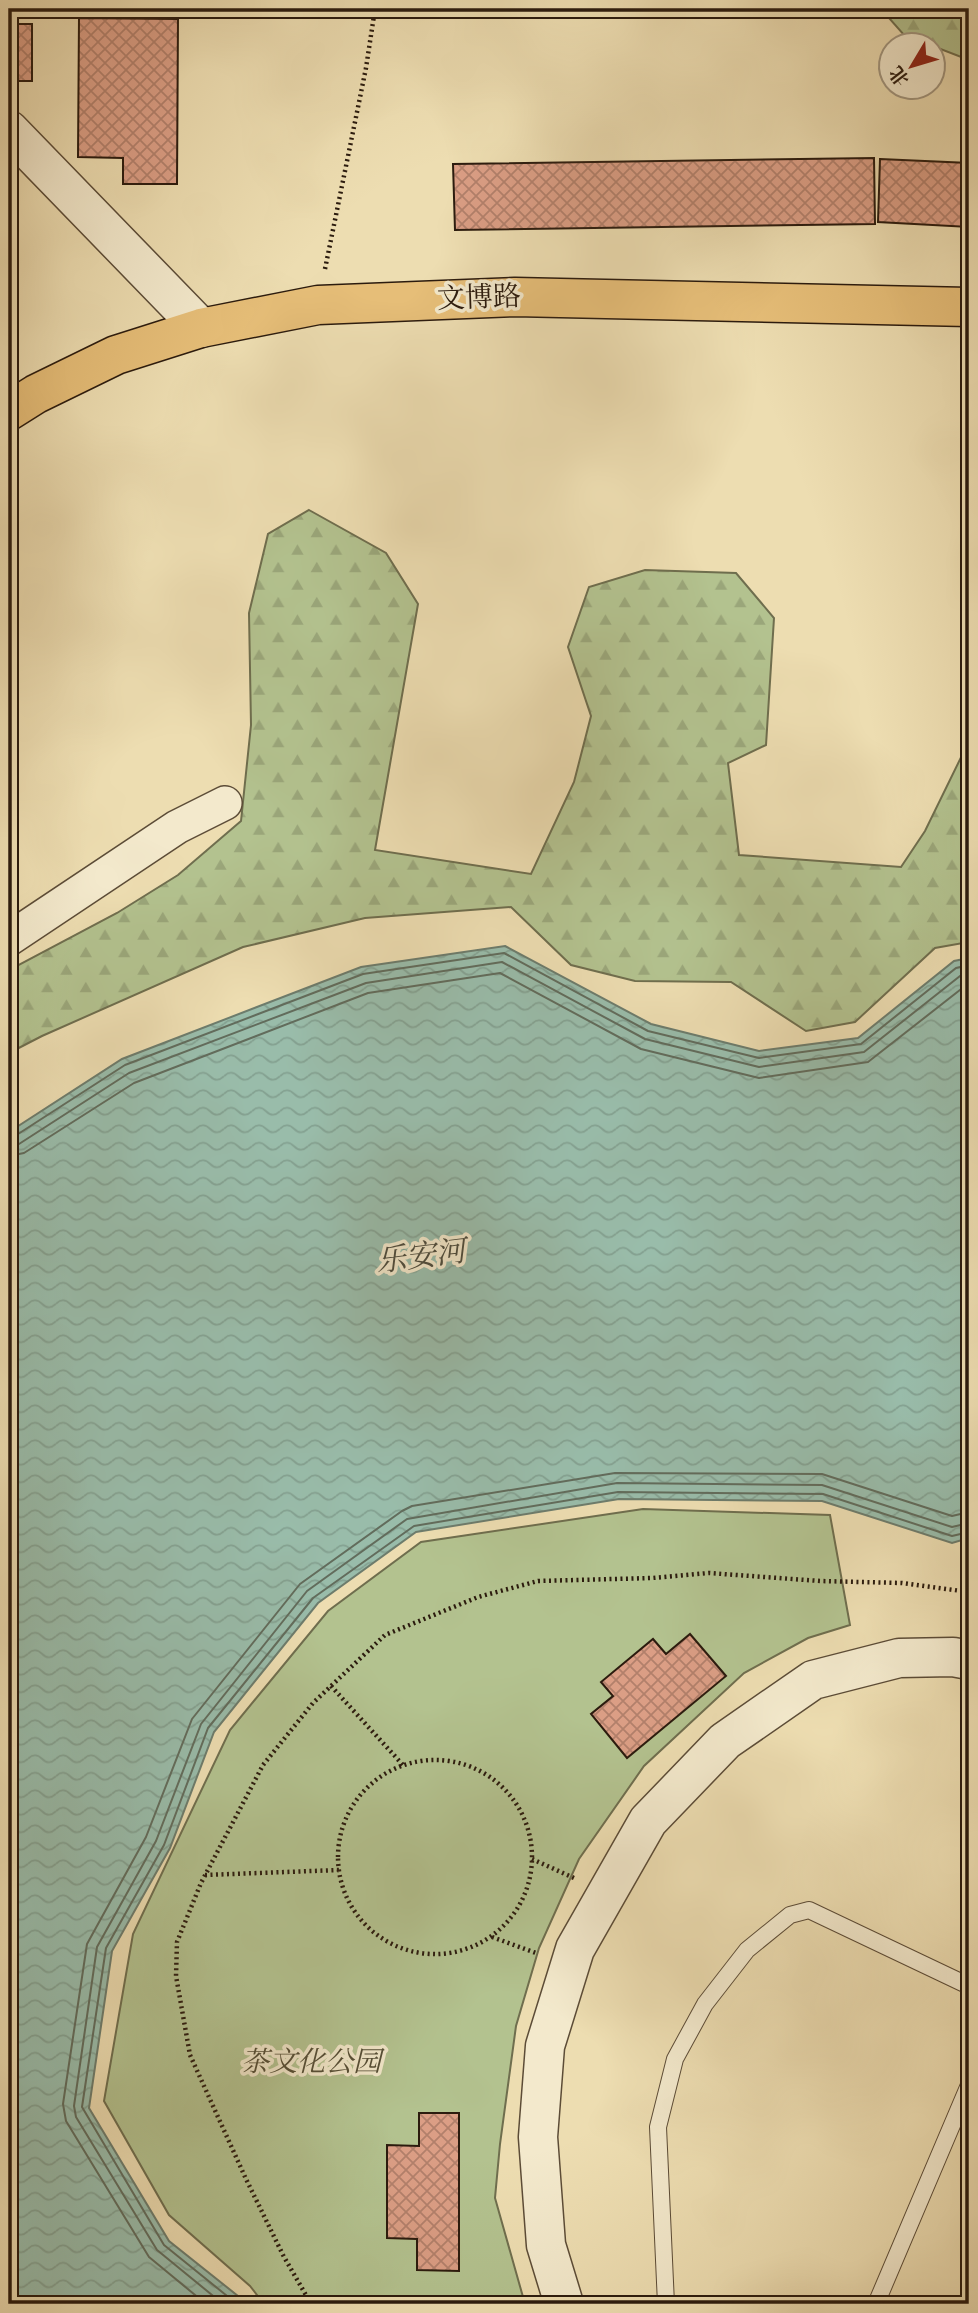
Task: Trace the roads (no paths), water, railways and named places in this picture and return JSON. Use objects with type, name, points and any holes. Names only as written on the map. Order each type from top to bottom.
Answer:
[{"type":"main road","name":"文博路","points":[[9,411],[36,394],[116,355],[201,328],[318,305],[515,298],[969,307]]},
{"type":"street","points":[[9,130],[201,328]]},
{"type":"street","points":[[9,939],[177,827],[225,803]]},
{"type":"street","points":[[564,2304],[545,2245],[538,2137],[545,2046],[575,1949],[648,1821],[725,1741],[813,1680],[899,1658],[953,1657],[969,1660]]},
{"type":"lane","points":[[666,2304],[658,2127],[675,2059],[705,2004],[747,1950],[790,1915],[808,1910],[969,1986]]},
{"type":"lane","points":[[876,2304],[969,2085]]},
{"type":"water","name":"乐安河","points":[[505,946],[651,1024],[759,1051],[858,1038],[954,961],[969,958],[969,1538],[952,1543],[822,1501],[619,1499],[416,1532],[318,1603],[214,1732],[170,1848],[112,1951],[89,2108],[169,2241],[248,2304],[9,2304],[9,1132],[122,1059],[361,967]]},
{"type":"park label","name":"茶文化公园","points":[[311,2063]]}]
